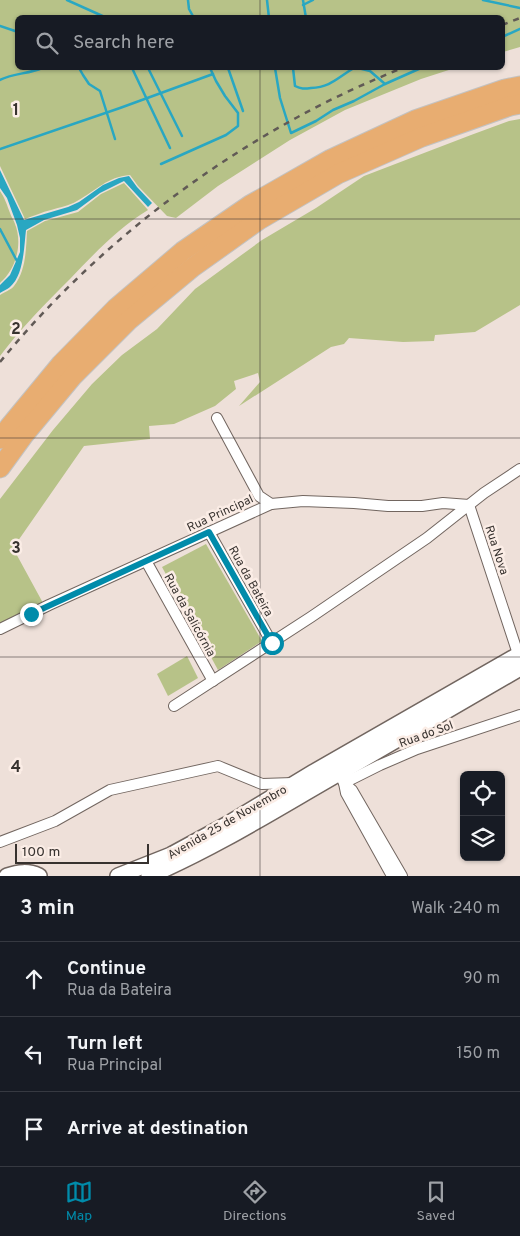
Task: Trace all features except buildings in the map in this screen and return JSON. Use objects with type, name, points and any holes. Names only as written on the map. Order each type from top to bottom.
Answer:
[{"type":"highway","points":[[0,439],[61,364],[116,308],[183,251],[250,205],[331,159],[416,120],[520,86]]},
{"type":"highway","points":[[0,468],[24,435],[74,376],[128,321],[193,267],[259,220],[338,174],[422,137],[520,104]]},
{"type":"street","points":[[217,418],[259,496],[271,504]]},
{"type":"street","points":[[174,706],[272,643],[428,538],[491,488],[520,469]]},
{"type":"street","name":"Rua Principal","points":[[0,629],[271,504],[303,501],[354,502],[388,506],[422,506],[443,503],[469,505]]},
{"type":"street","name":"Rua Nova","points":[[469,505],[520,659]]},
{"type":"street","name":"Rua da Bateira","points":[[209,532],[272,643]]},
{"type":"street","name":"Rua da Salicórnia","points":[[146,561],[212,681]]},
{"type":"street","name":"Avenida 25 de Novembro","points":[[149,876],[225,839],[338,773],[520,659]]},
{"type":"street","name":"Rua do Sol","points":[[338,773],[380,765],[416,750],[520,715]]},
{"type":"street","points":[[0,842],[55,821],[110,790],[218,766],[262,784],[296,782]]},
{"type":"street","points":[[338,773],[346,793],[392,876]]},
{"type":"street","points":[[338,773],[352,790],[402,876]]},
{"type":"street","name":"Avenida 25 de Novembro","points":[[118,876],[171,855],[236,819],[296,782],[338,773]]},
{"type":"street","points":[[7,876],[27,872],[39,876]]},
{"type":"green space","points":[[0,0],[520,0],[520,47],[505,51],[505,15],[15,15],[15,70],[449,70],[421,79],[345,110],[290,140],[218,186],[176,218],[167,216],[130,175],[108,181],[71,204],[25,219],[0,166]]},
{"type":"green space","points":[[520,119],[520,305],[475,332],[435,335],[434,341],[403,342],[349,338],[344,344],[331,347],[239,406],[260,382],[258,373],[234,381],[236,389],[215,406],[174,424],[149,426],[150,439],[84,446],[13,548],[43,603],[0,625],[0,499],[53,430],[92,384],[122,355],[157,329],[195,289],[262,240],[316,208],[364,176],[509,121]]},
{"type":"green space","points":[[124,183],[148,210],[97,251],[34,316],[0,356],[0,295],[13,287],[21,274],[25,260],[27,231],[45,221],[78,212],[101,194]]},
{"type":"green space","points":[[0,191],[15,223],[18,248],[10,271],[0,283]]},
{"type":"green space","points":[[206,544],[262,641],[218,670],[162,567]]},
{"type":"green space","points":[[187,656],[198,678],[168,696],[157,674]]},
{"type":"water","points":[[0,170],[24,220],[68,207],[79,202],[103,185],[129,176],[152,203],[148,207],[124,181],[100,193],[77,210],[44,220],[26,230],[21,268],[15,282],[0,293],[0,285],[10,275],[20,252],[20,238],[7,198],[0,188]]},
{"type":"waterway","points":[[67,0],[100,15]]},
{"type":"waterway","points":[[188,0],[189,9],[192,15]]},
{"type":"waterway","points":[[267,0],[269,15]]},
{"type":"waterway","points":[[303,0],[306,15]]},
{"type":"waterway","points":[[303,5],[313,0]]},
{"type":"waterway","points":[[483,0],[520,8]]},
{"type":"waterway","points":[[0,26],[15,31]]},
{"type":"waterway","points":[[505,36],[520,29]]},
{"type":"waterway","points":[[0,80],[35,70]]},
{"type":"waterway","points":[[80,70],[89,84],[100,91],[115,139]]},
{"type":"waterway","points":[[133,70],[170,148]]},
{"type":"waterway","points":[[149,70],[182,136]]},
{"type":"waterway","points":[[161,164],[226,135],[238,126],[238,113],[225,96],[211,70]]},
{"type":"waterway","points":[[229,70],[243,111]]},
{"type":"waterway","points":[[275,70],[280,98],[291,133],[385,84]]},
{"type":"waterway","points":[[293,70],[295,86],[304,89],[329,84],[351,70]]},
{"type":"waterway","points":[[366,70],[370,71],[385,84],[416,70]]},
{"type":"waterway","points":[[0,149],[213,74]]},
{"type":"waterway","points":[[0,229],[18,263]]},
{"type":"railway","points":[[505,24],[520,18]]},
{"type":"railway","points":[[0,362],[31,326],[100,257],[174,196],[254,142],[296,118],[322,104],[398,70]]},
{"type":"route","points":[[31,614],[209,532],[272,643]]}]
